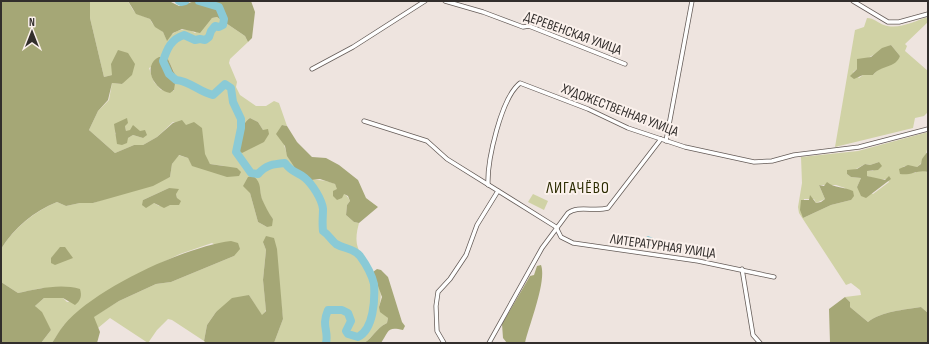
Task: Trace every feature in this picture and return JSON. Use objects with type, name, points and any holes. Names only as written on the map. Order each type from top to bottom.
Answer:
[{"type":"street","points":[[312,69],[353,47],[425,1]]},
{"type":"street","name":"ДЕРЕВЕНСКАЯ УЛИЦА","points":[[445,1],[483,12],[524,27],[529,26],[625,64]]},
{"type":"street","points":[[666,141],[692,1]]},
{"type":"street","points":[[853,1],[888,22],[899,22],[928,14]]},
{"type":"street","name":"ХУДОЖЕСТВЕННАЯ УЛИЦА","points":[[488,185],[488,171],[502,118],[515,87],[520,83],[588,109],[618,124],[666,141],[704,152],[754,162],[772,161],[794,155],[860,147],[928,129]]},
{"type":"street","name":"ЛИТЕРАТУРНАЯ УЛИЦА","points":[[364,120],[427,141],[447,159],[556,227],[558,234],[564,240],[579,245],[698,261],[742,269],[774,277]]},
{"type":"street","points":[[488,343],[556,227],[568,213],[574,210],[596,210],[608,208],[661,139]]},
{"type":"street","points":[[444,343],[436,331],[436,306],[438,292],[450,279],[466,255],[477,225],[498,191]]},
{"type":"street","points":[[742,269],[753,335],[760,343]]},
{"type":"green space","points":[[1,1],[90,1],[90,18],[104,77],[112,75],[111,64],[118,50],[128,53],[135,64],[132,75],[122,84],[112,83],[108,100],[98,111],[89,130],[115,153],[134,145],[143,145],[157,137],[173,123],[182,120],[186,125],[194,122],[202,128],[205,154],[210,164],[237,168],[241,172],[239,176],[227,177],[192,166],[188,158],[179,155],[172,164],[170,177],[153,186],[93,203],[80,203],[66,206],[57,202],[40,210],[18,227],[1,249]]},
{"type":"green space","points":[[90,1],[128,1],[134,11],[150,19],[152,23],[163,32],[167,40],[180,30],[187,30],[195,33],[212,18],[217,17],[245,36],[248,42],[230,59],[229,63],[237,82],[236,87],[240,95],[256,106],[266,106],[274,101],[279,103],[287,126],[282,125],[283,142],[286,153],[296,169],[306,178],[328,181],[335,184],[338,189],[349,198],[350,201],[347,205],[346,215],[354,222],[359,223],[356,238],[357,245],[361,255],[378,282],[381,298],[379,307],[388,318],[387,323],[364,343],[274,343],[283,319],[277,266],[263,242],[266,250],[263,280],[266,310],[262,316],[249,295],[216,312],[207,325],[204,341],[172,320],[168,319],[157,330],[148,343],[110,318],[98,328],[93,317],[119,301],[156,284],[171,282],[234,256],[212,243],[180,254],[142,272],[64,325],[52,343],[41,343],[51,330],[35,306],[44,298],[63,298],[67,302],[79,301],[42,288],[18,293],[1,282],[1,249],[19,227],[33,215],[57,202],[66,206],[80,203],[93,203],[170,177],[172,164],[178,155],[188,158],[193,166],[224,166],[210,164],[185,126],[173,122],[157,137],[143,145],[134,145],[115,153],[89,130],[98,111],[109,100],[112,83],[123,84],[112,71],[112,75],[104,77],[90,18]],"holes":[[[168,59],[174,72],[174,91],[161,90],[154,82],[149,68]],[[250,118],[258,122],[263,130],[254,146],[247,150],[238,150],[244,124]],[[125,126],[126,131],[140,131],[143,138],[133,135],[128,138],[115,134],[116,129]],[[169,188],[176,194],[177,198],[159,206],[154,203],[149,204],[143,200]],[[260,188],[264,204],[273,219],[267,227],[258,222],[250,193]]]},
{"type":"green space","points":[[128,1],[169,1],[179,6],[195,1],[251,1],[255,12],[252,38],[248,42],[245,36],[217,17],[212,18],[200,33],[182,29],[173,33],[167,41],[163,32],[155,27],[150,19],[136,14]]},
{"type":"green space","points":[[928,17],[928,22],[905,44],[907,46],[905,51],[928,71],[928,112],[924,116],[915,118],[913,128],[835,147],[855,30],[864,27],[867,18],[884,25],[901,26]],"holes":[[[891,45],[900,56],[878,70],[873,75],[863,75],[859,78],[853,72],[857,69],[858,64]]]},
{"type":"green space","points":[[891,45],[900,56],[895,63],[873,75],[863,75],[854,79],[850,76],[857,69],[857,59],[871,57],[882,48]]},
{"type":"green space","points":[[159,57],[168,59],[176,77],[174,90],[170,93],[159,88],[152,78],[151,66]]},
{"type":"green space","points":[[127,118],[128,123],[125,126],[126,131],[130,130],[133,125],[140,131],[145,130],[147,135],[143,138],[133,135],[128,138],[127,143],[122,145],[117,144],[114,124]]},
{"type":"green space","points":[[250,118],[258,122],[263,130],[268,129],[269,134],[264,142],[242,153],[238,150],[241,132],[244,124]]},
{"type":"green space","points":[[282,125],[287,126],[297,142],[312,157],[326,158],[339,165],[358,180],[366,198],[378,207],[359,223],[354,222],[346,215],[347,205],[350,201],[348,196],[344,194],[342,198],[337,200],[333,196],[333,191],[337,189],[335,184],[320,179],[311,180],[295,168],[287,156],[285,146],[276,134]]},
{"type":"green space","points":[[928,132],[927,151],[921,164],[917,167],[903,166],[915,173],[919,170],[928,172],[928,313],[921,307],[900,310],[880,315],[868,322],[850,307],[850,302],[845,297],[861,295],[860,290],[851,283],[846,285],[799,213],[798,207],[802,183],[801,157],[858,151]],"holes":[[[879,162],[873,171],[867,171],[867,176],[880,180],[887,179],[889,182],[873,194],[857,187],[861,178],[851,177],[847,174],[865,164],[870,165]],[[819,185],[836,185],[845,188],[851,200],[831,205],[803,218],[804,199],[814,199],[816,203],[825,199]]]},
{"type":"green space","points":[[928,151],[928,172],[921,171],[900,174],[899,169],[908,165],[917,167],[921,164],[922,159]]},
{"type":"green space","points":[[879,162],[882,166],[878,170],[867,171],[867,176],[885,180],[889,176],[891,179],[866,198],[861,196],[857,187],[861,178],[851,177],[847,174],[847,170],[857,169],[865,164],[870,165]]},
{"type":"green space","points":[[253,176],[258,181],[262,199],[273,219],[272,226],[267,227],[258,222],[250,193],[243,186],[248,177]]},
{"type":"green space","points":[[827,182],[853,191],[854,196],[851,200],[831,205],[803,218],[800,210],[801,200],[809,200],[810,195],[816,203],[821,202],[825,199],[819,185],[824,186]]},
{"type":"green space","points":[[169,188],[179,189],[176,194],[177,198],[181,201],[179,205],[170,205],[164,208],[154,203],[146,208],[142,205],[143,200]]},
{"type":"green space","points":[[533,194],[548,201],[544,210],[528,202]]},
{"type":"green space","points":[[266,236],[274,238],[277,249],[283,319],[274,343],[206,343],[204,341],[207,325],[216,312],[232,298],[249,295],[262,315],[266,311],[263,280],[266,250],[263,242]]},
{"type":"green space","points":[[231,241],[238,243],[240,249],[234,256],[171,282],[156,284],[119,301],[94,317],[100,332],[97,343],[52,343],[64,325],[78,311],[118,284],[142,271],[189,251]]},
{"type":"green space","points":[[60,247],[65,247],[73,258],[55,265],[51,263],[51,258]]},
{"type":"green space","points":[[541,265],[542,281],[540,292],[525,343],[507,343],[503,338],[502,324],[530,276],[534,275],[537,266]]},
{"type":"green space","points":[[377,269],[381,270],[388,277],[402,322],[405,326],[403,330],[389,330],[381,343],[364,343],[387,323],[388,318],[380,312],[379,307],[382,297],[373,272]]},
{"type":"green space","points":[[1,282],[18,293],[49,287],[72,287],[80,289],[81,296],[80,300],[75,305],[63,298],[44,298],[35,306],[42,312],[51,330],[41,343],[1,343]]},
{"type":"green space","points":[[845,297],[850,302],[850,307],[868,322],[886,313],[921,307],[928,313],[928,343],[830,343],[829,309]]},
{"type":"water","points":[[648,236],[658,240],[654,246],[644,246],[643,239]]},
{"type":"waterway","points":[[179,1],[185,1]]},
{"type":"waterway","points":[[199,1],[219,7],[224,19],[223,25],[219,27],[215,26],[209,37],[205,40],[195,40],[184,35],[176,39],[168,49],[163,61],[169,74],[176,80],[186,82],[208,94],[213,95],[225,84],[231,88],[233,102],[241,119],[241,128],[236,152],[251,173],[258,174],[270,166],[285,163],[290,169],[305,178],[311,184],[321,201],[323,209],[323,231],[336,244],[358,253],[372,277],[374,284],[374,305],[370,321],[363,333],[358,337],[348,334],[346,331],[351,321],[348,313],[342,310],[328,310],[325,320],[327,335],[326,343]]},
{"type":"district","name":"ЛИГАЧЁВО","points":[[578,188]]}]
